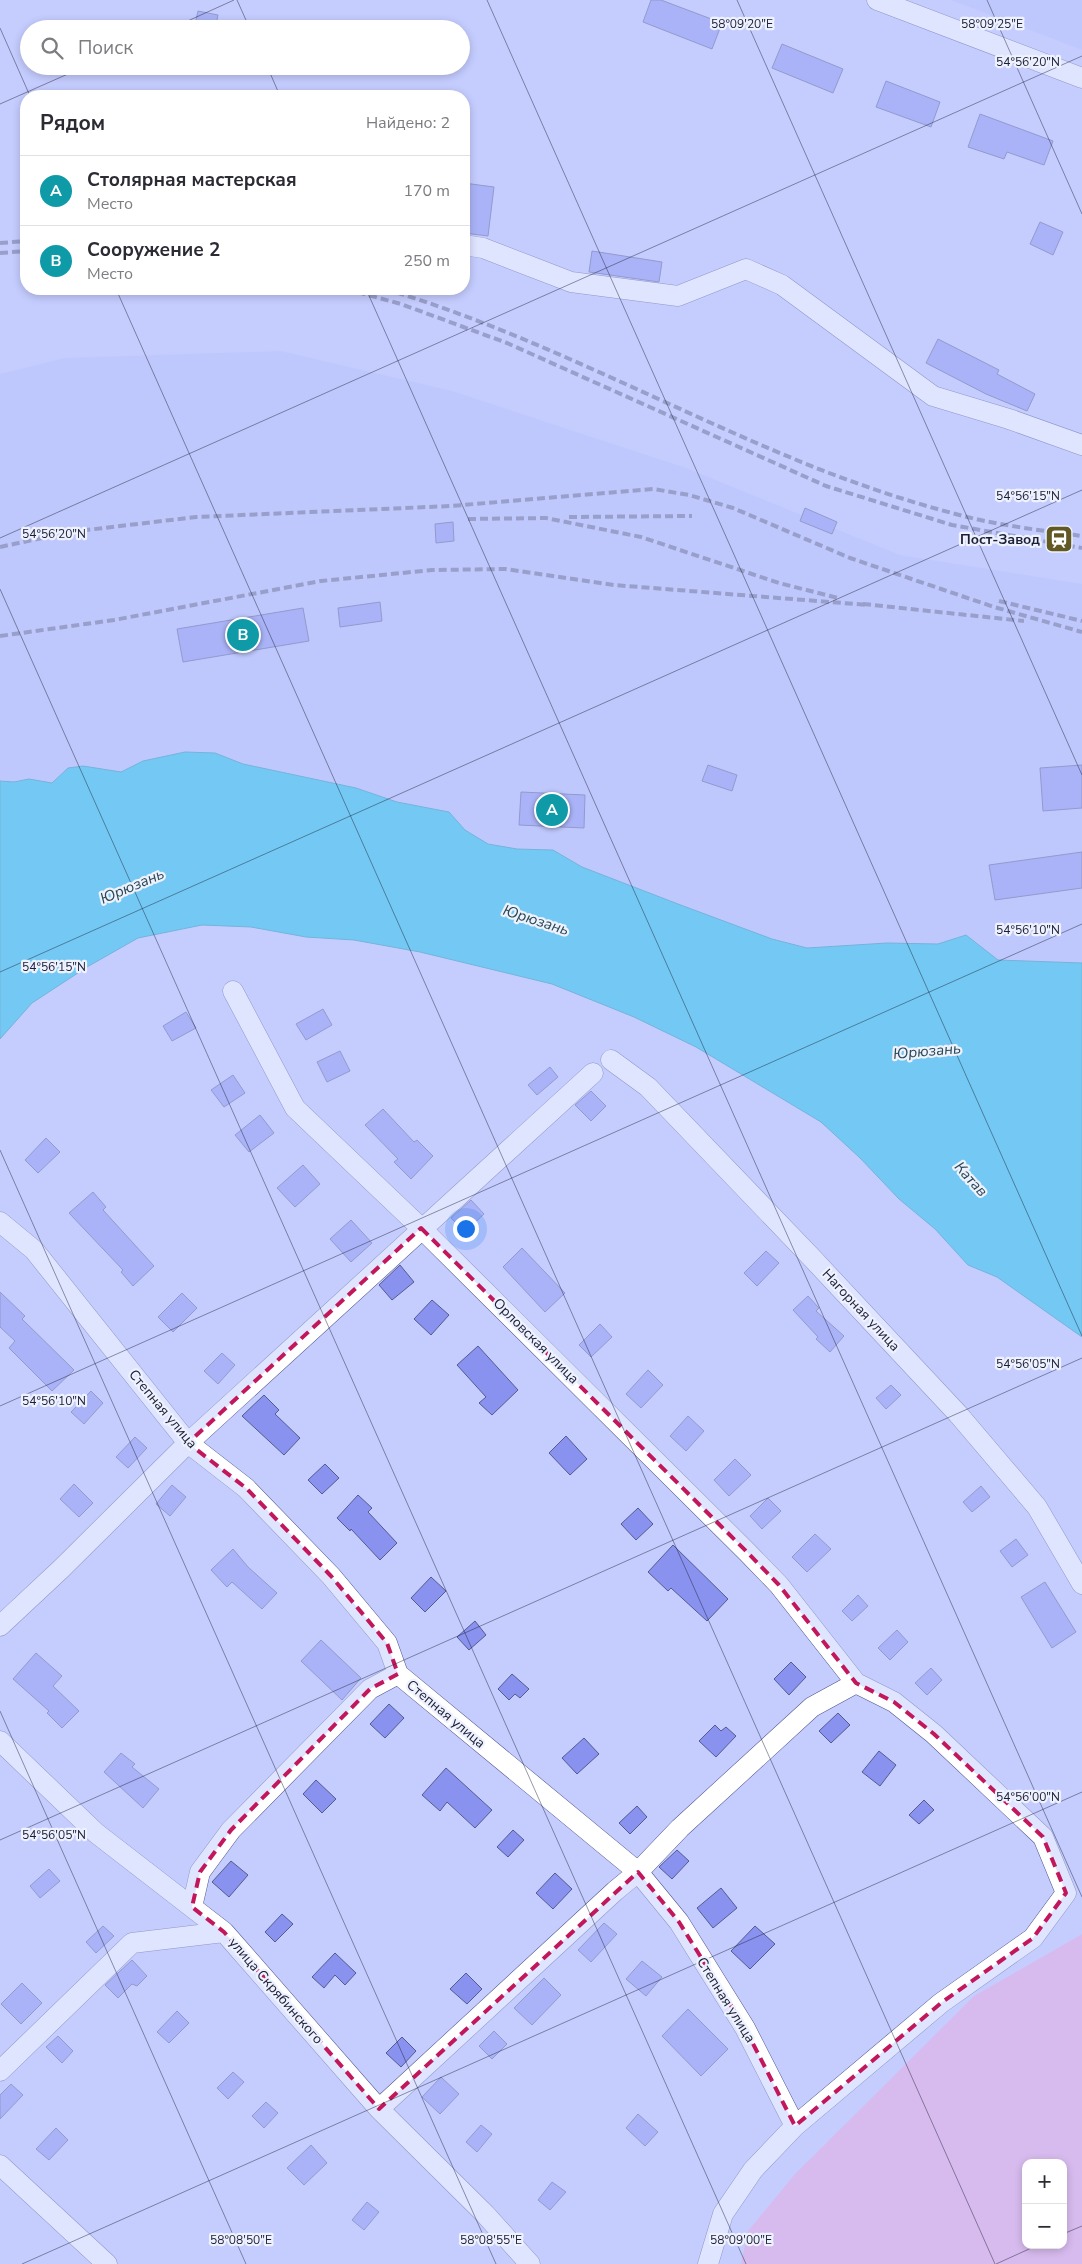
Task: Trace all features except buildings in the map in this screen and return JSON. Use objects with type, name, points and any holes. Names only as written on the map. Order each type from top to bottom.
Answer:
[{"type":"street","points":[[877,0],[1082,78]]},
{"type":"street","points":[[470,246],[483,248],[571,282],[678,296],[746,270],[782,285],[933,396],[1009,419],[1082,445]]},
{"type":"street","name":"Орловская улица","points":[[233,991],[295,1108],[421,1228],[747,1552],[779,1585],[856,1683]]},
{"type":"street","name":"Нагорная улица","points":[[611,1060],[648,1087],[806,1251],[958,1414],[1037,1507],[1082,1584]]},
{"type":"street","points":[[0,1626],[61,1569],[188,1443],[421,1228],[593,1073]]},
{"type":"street","name":"Степная улица","points":[[0,1222],[34,1250],[188,1443],[246,1488],[331,1576],[387,1643],[398,1674],[638,1872],[679,1922],[745,2028],[795,2126]]},
{"type":"street","points":[[192,1907],[200,1872],[231,1830],[272,1792],[370,1689],[398,1674]]},
{"type":"street","points":[[379,2109],[638,1872],[680,1828],[812,1707],[856,1683],[894,1702],[927,1728],[1044,1837],[1066,1893],[1033,1938],[942,2003],[795,2126],[752,2170],[723,2214],[708,2264]]},
{"type":"street","name":"улица Скрябинского","points":[[0,1741],[96,1833],[224,1932],[379,2109],[485,2214],[530,2264]]},
{"type":"street","points":[[0,2072],[132,1943],[224,1932]]},
{"type":"street","points":[[0,2165],[107,2264]]},
{"type":"highlighted area","points":[[421,1228],[779,1585],[856,1683],[894,1702],[934,1734],[1043,1837],[1066,1893],[1033,1938],[941,2003],[795,2126],[745,2028],[679,1922],[638,1872],[379,2109],[224,1932],[192,1907],[200,1872],[231,1830],[370,1689],[398,1674],[387,1643],[331,1576],[246,1488],[188,1443]]},
{"type":"shaded area","points":[[951,0],[1082,0],[1082,50]]},
{"type":"shaded area","points":[[281,351],[452,391],[686,468],[900,555],[1082,584],[1082,963],[998,960],[966,935],[938,944],[887,943],[807,948],[772,939],[582,867],[553,850],[517,849],[488,844],[465,830],[448,812],[397,802],[356,788],[243,764],[215,753],[185,752],[143,761],[121,772],[83,766],[68,768],[52,783],[29,779],[14,782],[0,781],[0,374],[65,358]]},
{"type":"shaded area","points":[[1082,1934],[1082,2264],[741,2264],[748,2231],[794,2175],[974,1996]]},
{"type":"water","points":[[185,752],[215,753],[243,764],[356,788],[397,802],[449,812],[465,830],[488,844],[517,849],[553,850],[582,867],[772,939],[807,948],[887,943],[938,944],[966,935],[998,960],[1082,963],[1082,1337],[997,1277],[968,1265],[935,1229],[899,1199],[860,1158],[821,1122],[696,1047],[634,1017],[552,984],[420,952],[354,940],[306,937],[251,927],[202,925],[138,938],[87,967],[32,1003],[0,1039],[0,781],[14,782],[29,779],[52,783],[68,768],[83,766],[121,772],[143,761]]},
{"type":"railway","points":[[0,243],[20,241]]},
{"type":"railway","points":[[0,253],[20,251]]},
{"type":"railway","points":[[368,295],[401,304],[507,343],[826,486],[952,525],[1082,548]]},
{"type":"railway","points":[[403,295],[498,329],[554,352],[773,450],[859,484],[921,504],[984,521],[1082,536]]},
{"type":"railway","points":[[0,547],[70,532],[196,517],[451,506],[653,489],[689,495],[733,508],[850,558],[994,607],[1082,632]]},
{"type":"railway","points":[[569,517],[692,516]]},
{"type":"railway","points":[[468,519],[546,518],[641,537],[779,583],[838,598]]},
{"type":"railway","points":[[0,636],[114,620],[321,581],[432,570],[505,569],[614,585],[868,605]]},
{"type":"railway","points":[[999,601],[1082,621]]},
{"type":"railway","points":[[863,604],[1024,621]]},
{"type":"place","name":"Пост-Завод","points":[[1059,539]]},
{"type":"place","name":"Сооружение 2","points":[[243,635]]},
{"type":"place","name":"Столярная мастерская","points":[[552,810]]},
{"type":"water label","name":"Юрюзань","points":[[132,886]]},
{"type":"water label","name":"Юрюзань","points":[[536,920]]},
{"type":"water label","name":"Юрюзань","points":[[927,1051]]},
{"type":"water label","name":"Катав","points":[[971,1179]]}]
